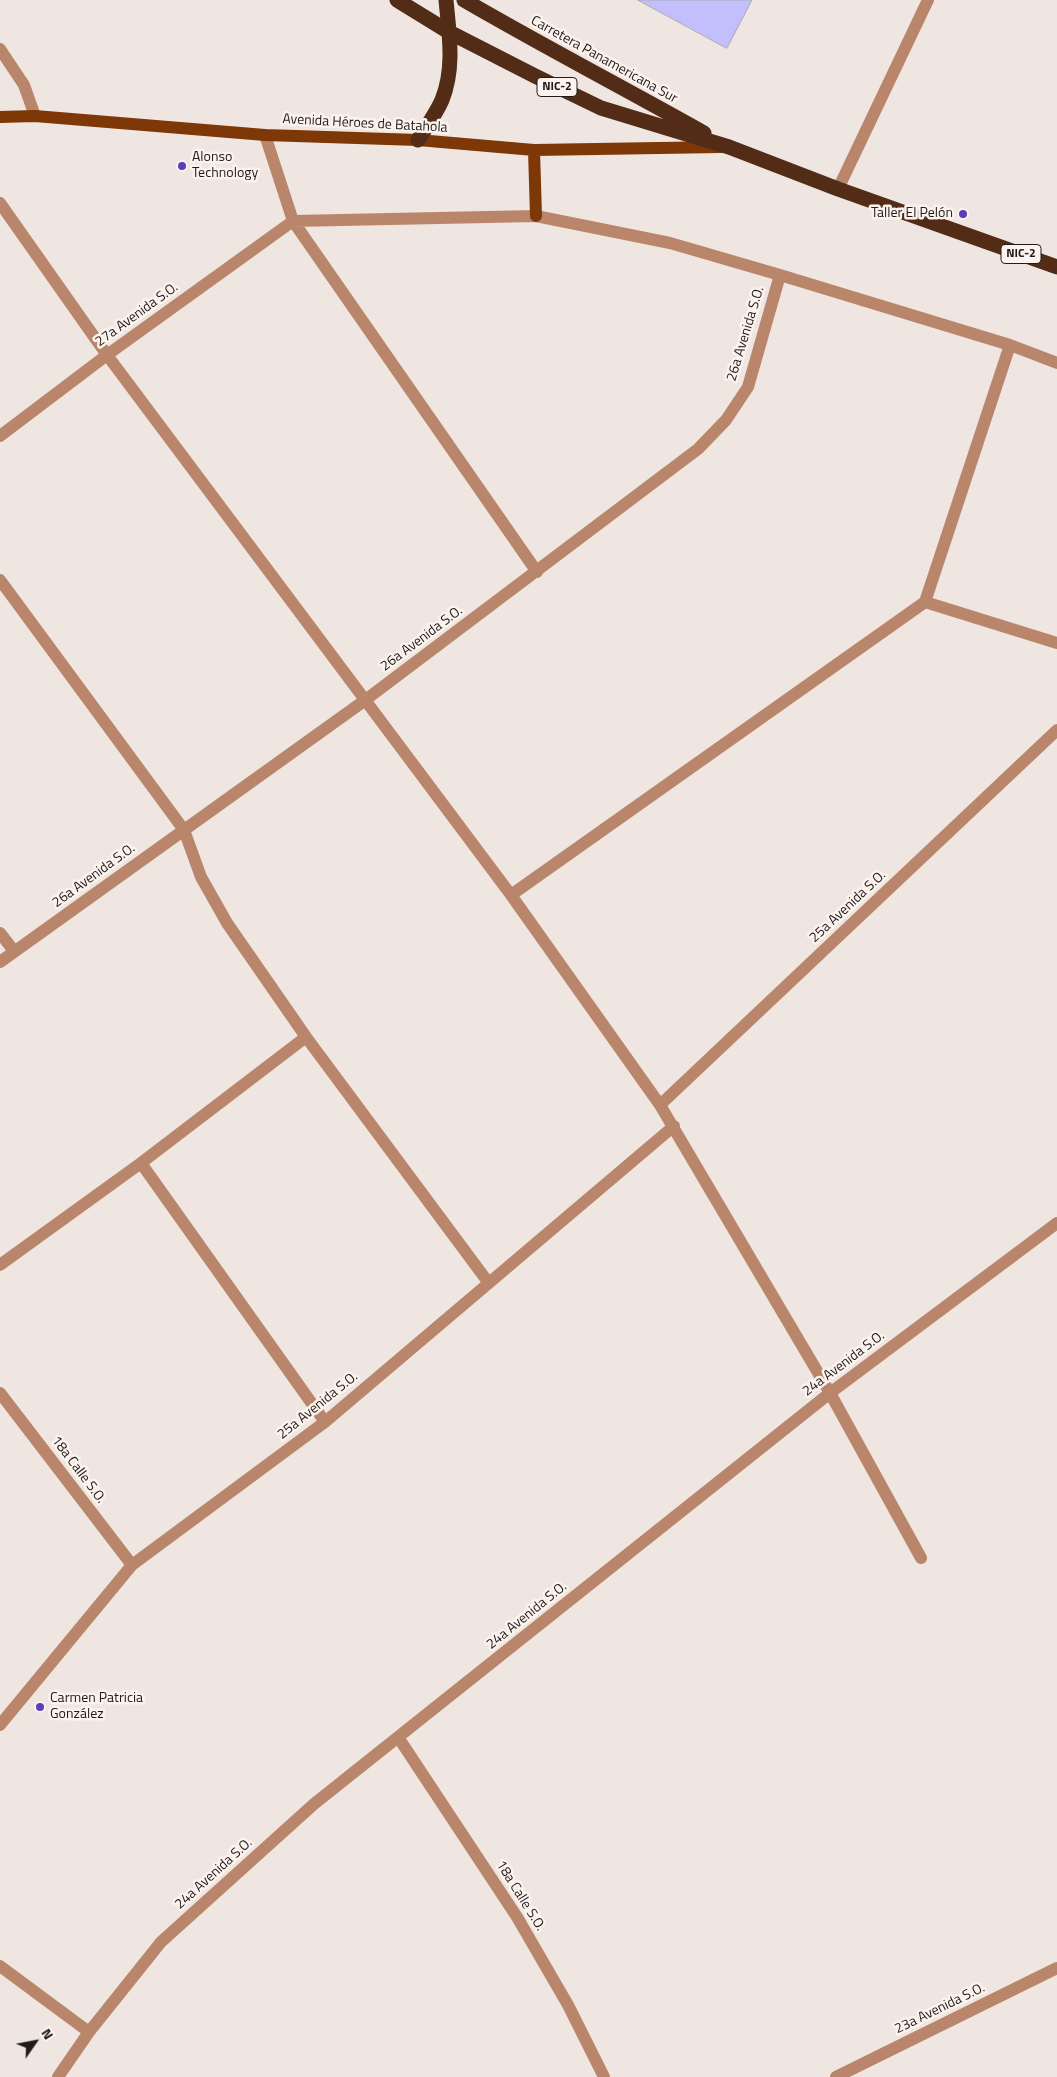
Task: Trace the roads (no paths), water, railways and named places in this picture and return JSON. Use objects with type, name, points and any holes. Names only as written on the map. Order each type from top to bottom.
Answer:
[{"type":"highway","name":"Carretera Panamericana Sur","points":[[397,0],[449,32],[601,108],[729,147],[838,189],[1057,267]]},
{"type":"highway","points":[[418,140],[442,101],[448,79],[450,59],[446,0]]},
{"type":"highway","name":"Carretera Panamericana Sur","points":[[464,0],[543,46],[729,147]]},
{"type":"main road","name":"Avenida Héroes de Batahola","points":[[0,117],[35,116],[266,135],[418,140],[534,150],[729,147]]},
{"type":"main road","points":[[534,150],[536,216]]},
{"type":"street","points":[[838,189],[928,0]]},
{"type":"street","points":[[0,49],[24,85],[35,116]]},
{"type":"street","points":[[266,135],[292,221],[537,572]]},
{"type":"street","points":[[0,204],[107,355],[511,895],[660,1105],[830,1393],[921,1558]]},
{"type":"street","points":[[292,221],[536,216],[670,243],[1010,345],[1057,363]]},
{"type":"street","name":"27a Avenida S.O.","points":[[0,436],[107,355],[292,221]]},
{"type":"street","name":"26a Avenida S.O.","points":[[0,962],[364,701],[698,449],[726,420],[748,387],[780,275]]},
{"type":"street","points":[[511,895],[925,602],[1010,345]]},
{"type":"street","points":[[0,580],[184,830],[201,877],[226,923],[306,1037],[488,1282]]},
{"type":"street","points":[[925,602],[1057,643]]},
{"type":"street","name":"25a Avenida S.O.","points":[[660,1105],[1057,730]]},
{"type":"street","points":[[0,933],[14,952]]},
{"type":"street","points":[[0,1265],[140,1163],[306,1037]]},
{"type":"street","name":"25a Avenida S.O.","points":[[0,1725],[132,1565],[325,1422],[674,1126]]},
{"type":"street","points":[[140,1163],[325,1422]]},
{"type":"street","name":"24a Avenida S.O.","points":[[58,2077],[89,2032],[162,1942],[314,1804],[830,1393],[1057,1222]]},
{"type":"street","name":"18a Calle S.O.","points":[[0,1393],[132,1565]]},
{"type":"street","name":"18a Calle S.O.","points":[[398,1737],[517,1917],[568,2005],[604,2077]]},
{"type":"street","points":[[0,1966],[89,2032]]},
{"type":"street","name":"23a Avenida S.O.","points":[[836,2077],[1057,1968]]},
{"type":"place","name":"Alonso Technology","points":[[182,166]]},
{"type":"place","name":"Taller El Pelón","points":[[963,214]]},
{"type":"place","name":"Carmen Patricia González","points":[[40,1707]]}]
